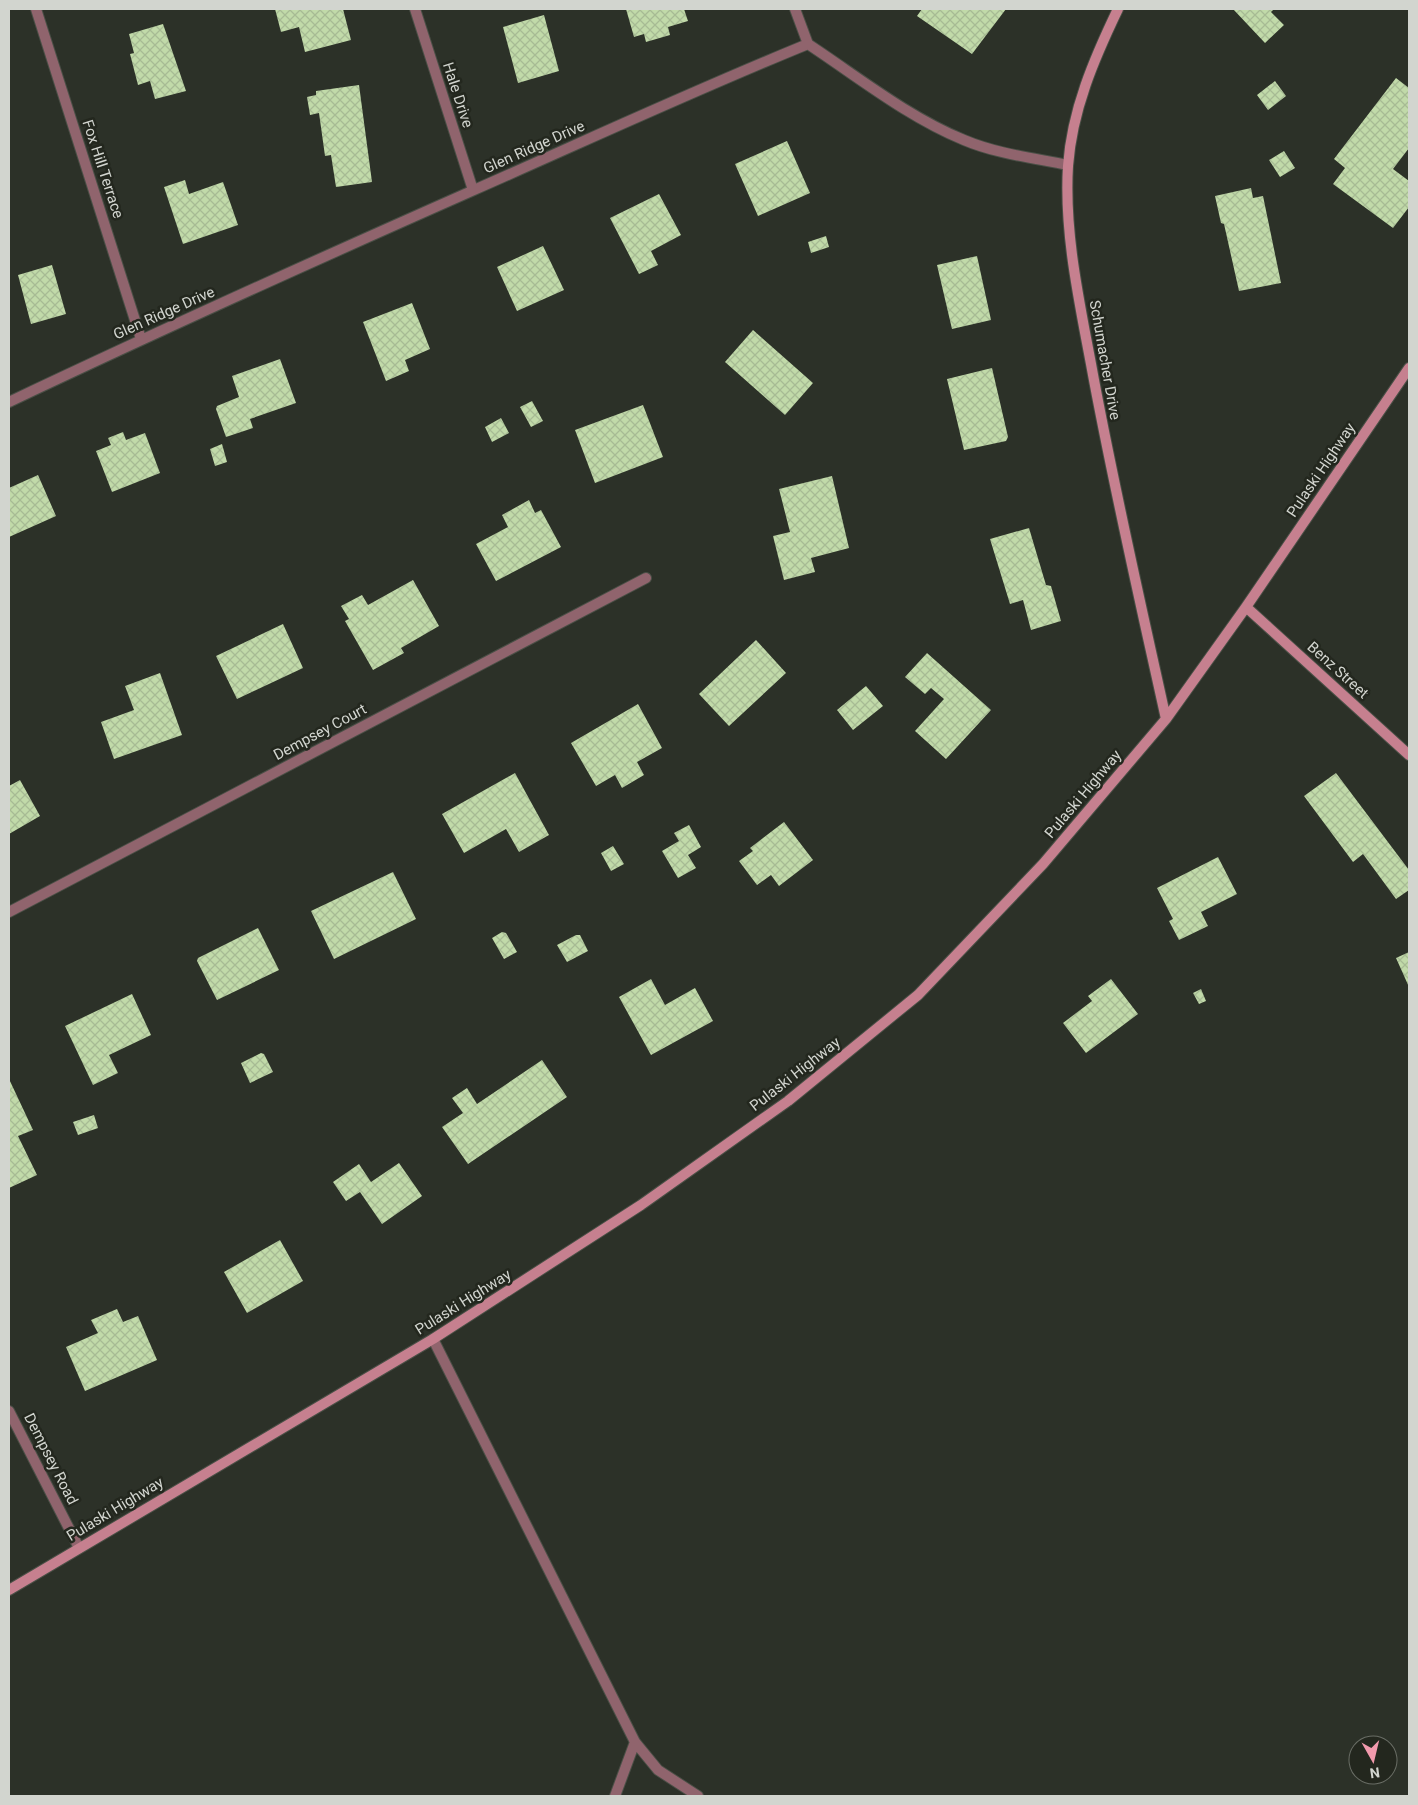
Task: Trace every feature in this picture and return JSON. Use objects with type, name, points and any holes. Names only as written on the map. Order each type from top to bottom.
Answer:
[{"type":"main road","name":"Schumacher Drive","points":[[1118,9],[1082,90],[1068,165],[1068,198],[1076,286],[1110,468],[1166,719]]},
{"type":"main road","name":"Pulaski Highway","points":[[9,1590],[433,1339],[642,1206],[788,1101],[918,995],[1043,864],[1166,719],[1246,607],[1409,368]]},
{"type":"main road","name":"Benz Street","points":[[1246,607],[1409,755]]},
{"type":"street","name":"Fox Hill Terrace","points":[[36,9],[141,339]]},
{"type":"street","name":"Hale Drive","points":[[415,9],[474,190]]},
{"type":"street","points":[[795,9],[808,44],[922,120],[965,141],[1017,155],[1068,165]]},
{"type":"street","name":"Glen Ridge Drive","points":[[9,402],[141,339],[704,87],[808,44]]},
{"type":"street","name":"Dempsey Court","points":[[9,912],[646,578]]},
{"type":"street","points":[[433,1339],[635,1742],[658,1770],[698,1796]]},
{"type":"street","name":"Dempsey Road","points":[[9,1411],[79,1548]]},
{"type":"street","points":[[615,1796],[635,1742]]},
{"type":"building","points":[[275,9],[343,9],[351,40],[305,52],[299,27],[281,32]]},
{"type":"building","points":[[626,9],[684,9],[688,21],[668,27],[670,35],[646,42],[644,34],[634,37]]},
{"type":"building","points":[[922,9],[1006,9],[972,54],[917,16]]},
{"type":"building","points":[[1233,9],[1274,9],[1271,12],[1284,25],[1265,43]]},
{"type":"building","points":[[544,15],[559,71],[518,83],[503,27]]},
{"type":"building","points":[[163,24],[186,91],[155,99],[150,81],[138,85],[130,54],[134,53],[129,34]]},
{"type":"building","points":[[1396,78],[1409,88],[1409,148],[1393,169],[1409,181],[1409,207],[1393,228],[1333,184],[1345,168],[1334,159]]},
{"type":"building","points":[[1275,81],[1286,96],[1268,110],[1257,95]]},
{"type":"building","points":[[359,85],[372,182],[336,187],[331,155],[325,156],[319,113],[310,115],[307,97],[316,95],[316,91]]},
{"type":"building","points":[[787,141],[810,193],[758,216],[735,164]]},
{"type":"building","points":[[1284,151],[1295,168],[1280,177],[1269,160]]},
{"type":"building","points":[[185,180],[189,194],[223,182],[238,225],[183,244],[164,187]]},
{"type":"building","points":[[1251,188],[1253,198],[1263,196],[1281,283],[1239,291],[1224,224],[1221,223],[1215,196]]},
{"type":"building","points":[[659,194],[681,235],[651,251],[658,265],[639,274],[610,218]]},
{"type":"building","points":[[826,236],[829,247],[811,253],[808,242]]},
{"type":"building","points":[[543,246],[564,290],[517,311],[497,267]]},
{"type":"building","points":[[977,256],[991,320],[952,329],[937,265]]},
{"type":"building","points":[[52,265],[66,314],[31,324],[18,275]]},
{"type":"building","points":[[412,303],[430,349],[405,360],[409,371],[386,381],[363,322]]},
{"type":"building","points":[[753,330],[813,383],[785,415],[725,362]]},
{"type":"building","points":[[280,359],[296,403],[250,419],[253,428],[226,437],[216,409],[217,406],[239,397],[232,376]]},
{"type":"building","points":[[992,368],[1008,437],[1006,441],[964,450],[947,379]]},
{"type":"building","points":[[532,401],[543,421],[531,427],[520,407]]},
{"type":"building","points":[[643,405],[663,457],[595,483],[575,430]]},
{"type":"building","points":[[501,418],[509,433],[492,442],[485,427]]},
{"type":"building","points":[[123,432],[126,440],[145,433],[160,473],[112,492],[96,451],[111,445],[108,438]]},
{"type":"building","points":[[222,444],[227,462],[215,466],[210,449]]},
{"type":"building","points":[[38,475],[56,516],[9,537],[9,488]]},
{"type":"building","points":[[832,476],[849,548],[811,558],[815,572],[784,580],[773,536],[790,532],[779,489]]},
{"type":"building","points":[[529,500],[535,513],[541,510],[561,547],[496,581],[476,544],[508,527],[502,515]]},
{"type":"building","points":[[1029,528],[1046,585],[1051,586],[1061,621],[1031,630],[1023,600],[1010,604],[990,539]]},
{"type":"building","points":[[413,580],[439,626],[401,648],[404,653],[373,670],[345,621],[349,619],[341,606],[362,595],[368,605]]},
{"type":"building","points":[[283,624],[303,668],[237,699],[216,656]]},
{"type":"building","points":[[756,640],[786,673],[729,726],[699,694]]},
{"type":"building","points":[[927,653],[991,710],[946,759],[915,731],[944,699],[931,688],[925,694],[905,677]]},
{"type":"building","points":[[160,673],[182,735],[114,759],[101,722],[134,710],[125,686]]},
{"type":"building","points":[[866,686],[883,706],[853,730],[837,710]]},
{"type":"building","points":[[638,704],[662,748],[637,762],[644,775],[622,788],[615,775],[596,786],[571,743]]},
{"type":"building","points":[[515,773],[549,835],[519,852],[506,829],[464,853],[442,814]]},
{"type":"building","points":[[1336,773],[1409,870],[1409,890],[1396,899],[1363,854],[1353,862],[1304,796]]},
{"type":"building","points":[[20,780],[40,816],[9,834],[9,786]]},
{"type":"building","points":[[784,822],[813,860],[779,886],[771,875],[757,885],[739,861],[753,851],[750,848]]},
{"type":"building","points":[[689,825],[701,847],[688,855],[696,868],[678,878],[662,851],[679,841],[674,833]]},
{"type":"building","points":[[613,846],[624,864],[611,871],[601,853]]},
{"type":"building","points":[[1218,857],[1237,894],[1201,912],[1208,926],[1179,940],[1169,921],[1173,919],[1157,888]]},
{"type":"building","points":[[393,872],[416,919],[334,959],[311,911]]},
{"type":"building","points":[[258,928],[279,970],[217,1000],[197,961],[198,958]]},
{"type":"building","points":[[502,932],[506,933],[517,952],[504,959],[492,938]]},
{"type":"building","points":[[576,935],[580,935],[588,951],[567,962],[557,945]]},
{"type":"building","points":[[1409,952],[1409,987],[1396,958]]},
{"type":"building","points":[[651,979],[665,1005],[695,988],[713,1021],[651,1055],[619,997]]},
{"type":"building","points":[[1111,979],[1138,1014],[1086,1053],[1063,1023],[1092,1001],[1088,996]]},
{"type":"building","points":[[1201,989],[1206,1001],[1199,1004],[1193,993]]},
{"type":"building","points":[[132,994],[151,1035],[109,1055],[118,1073],[93,1085],[65,1026]]},
{"type":"building","points":[[261,1053],[264,1054],[273,1072],[250,1083],[241,1063]]},
{"type":"building","points":[[542,1060],[567,1097],[468,1164],[442,1127],[463,1113],[452,1098],[467,1088],[477,1104]]},
{"type":"building","points":[[9,1079],[33,1130],[18,1136],[37,1175],[9,1188]]},
{"type":"building","points":[[94,1115],[98,1128],[78,1135],[73,1122]]},
{"type":"building","points":[[399,1163],[422,1196],[382,1224],[360,1192],[346,1201],[333,1182],[359,1164],[371,1182]]},
{"type":"building","points":[[280,1240],[303,1281],[247,1313],[224,1272]]},
{"type":"building","points":[[117,1309],[123,1322],[138,1316],[157,1360],[85,1391],[66,1347],[98,1333],[91,1320]]}]
